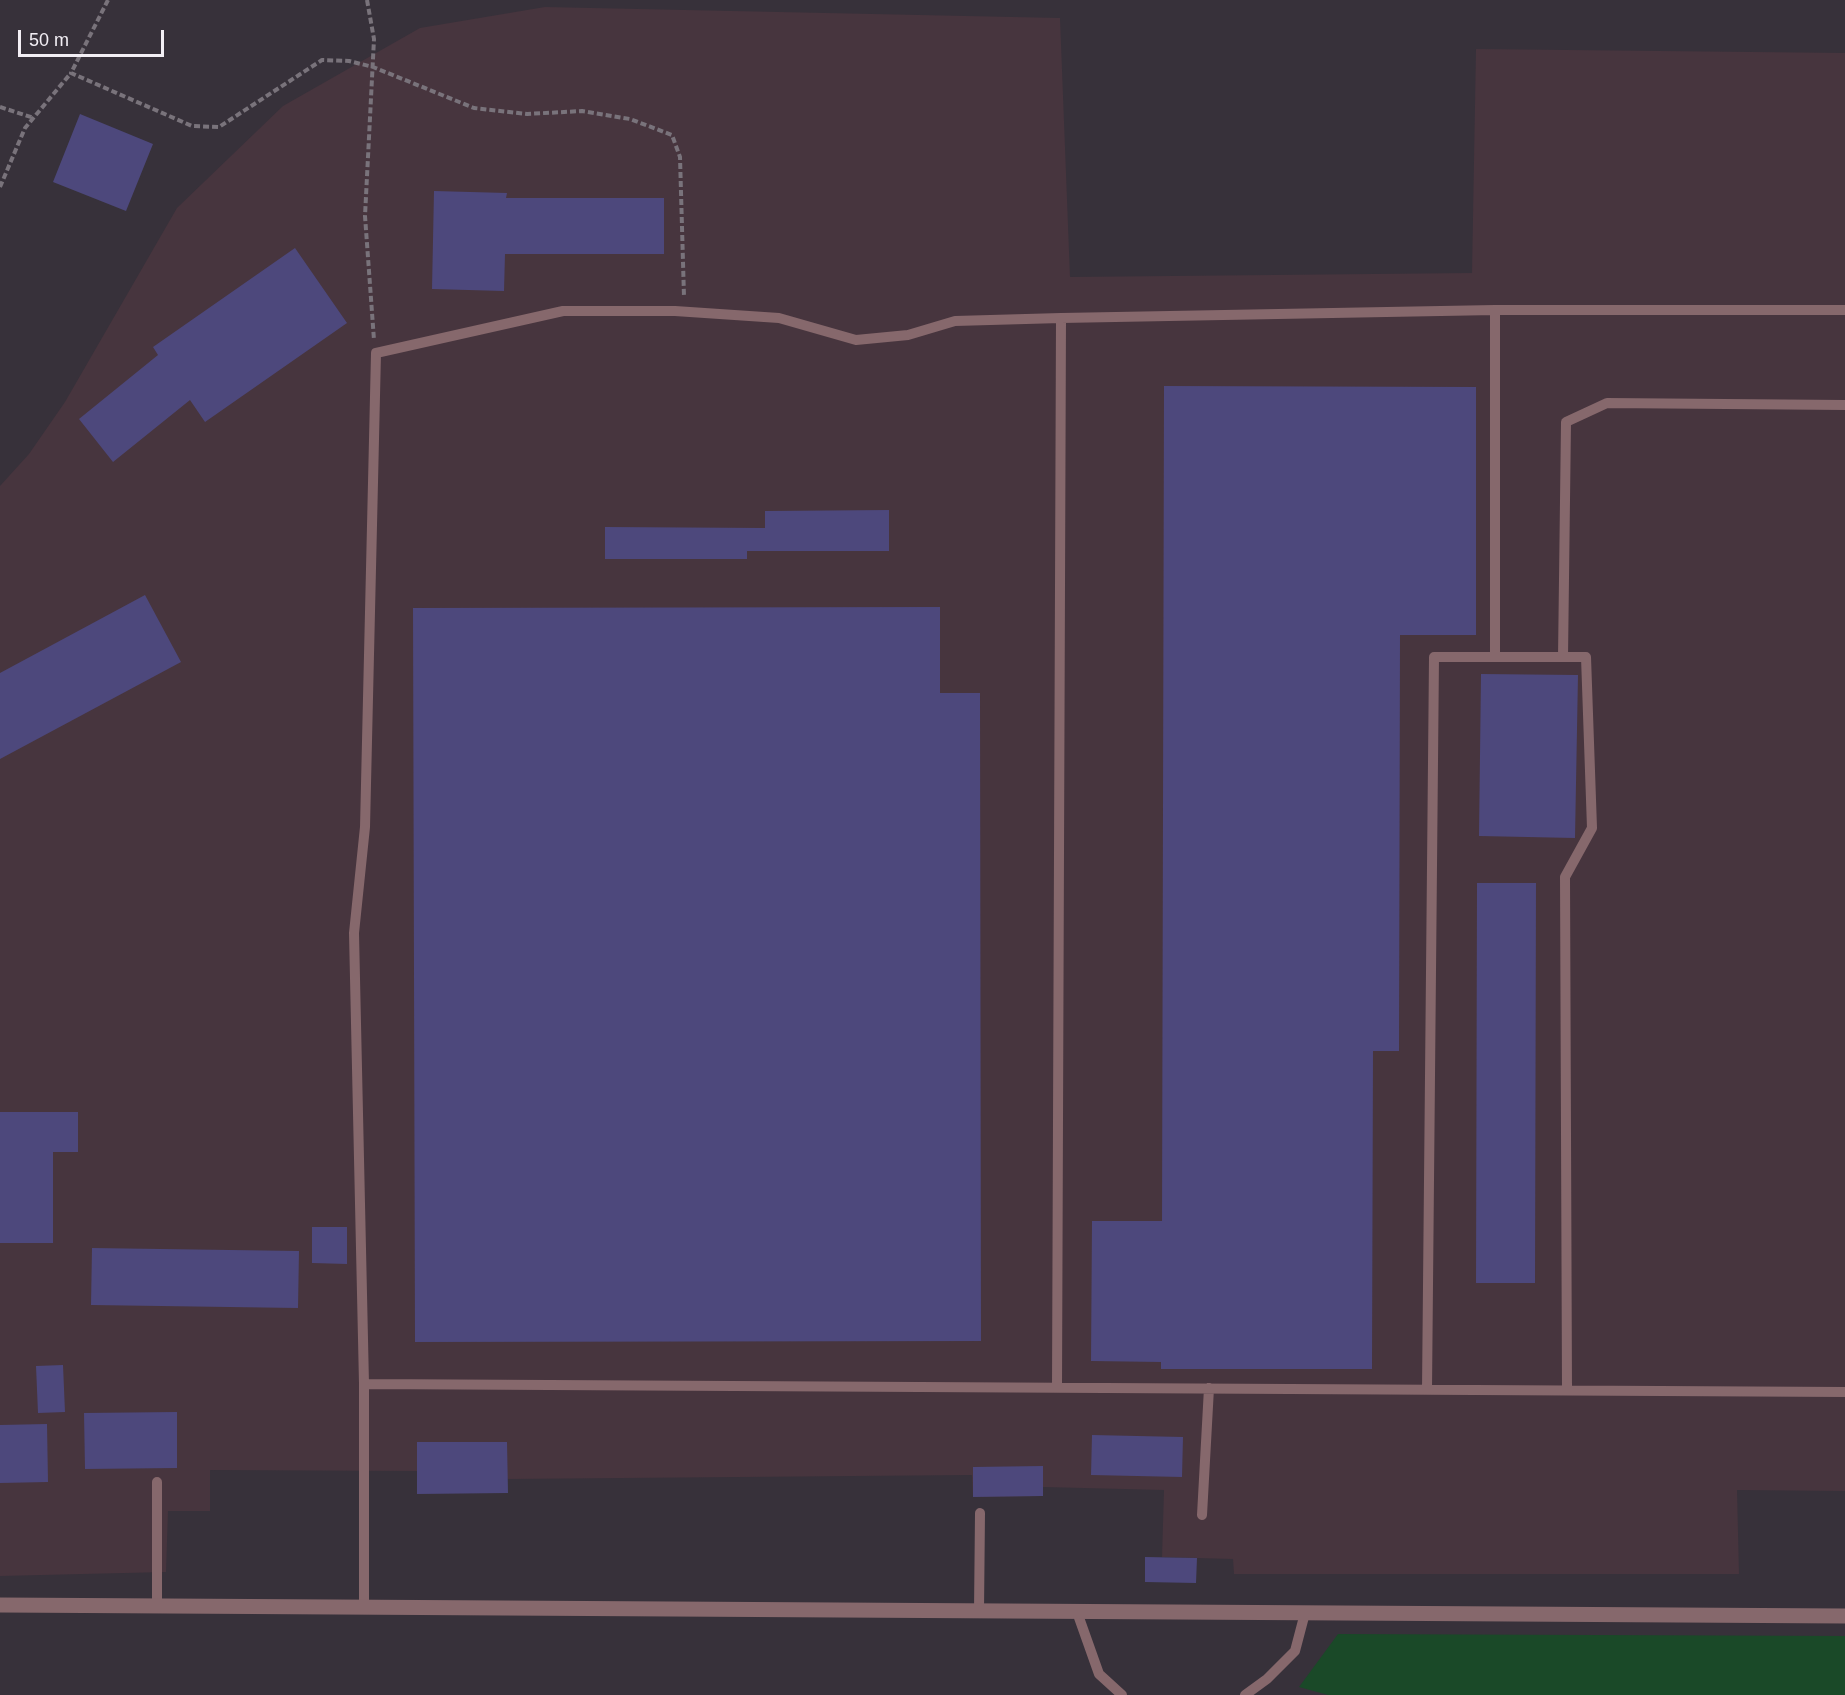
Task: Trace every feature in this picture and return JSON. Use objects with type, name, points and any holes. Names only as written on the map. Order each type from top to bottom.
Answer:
[{"type":"street","points":[[0,1605],[1845,1616]]},
{"type":"lane","points":[[1495,310],[1495,657]]},
{"type":"lane","points":[[364,1607],[364,1384],[354,933],[365,827],[376,353],[563,311],[684,312],[779,318],[856,340],[908,335],[955,321],[1495,310],[1845,310]]},
{"type":"lane","points":[[1057,1387],[1061,318]]},
{"type":"lane","points":[[1563,657],[1566,422],[1607,403],[1845,405]]},
{"type":"lane","points":[[1427,1389],[1434,657],[1586,657],[1592,828],[1565,877],[1567,1390]]},
{"type":"lane","points":[[364,1384],[1845,1392]]},
{"type":"lane","points":[[1202,1515],[1209,1388]]},
{"type":"lane","points":[[157,1482],[157,1606]]},
{"type":"lane","points":[[979,1611],[980,1513]]},
{"type":"lane","points":[[1077,1612],[1099,1674],[1122,1695]]},
{"type":"lane","points":[[1245,1695],[1267,1679],[1295,1651],[1305,1613]]},
{"type":"path","points":[[0,187],[25,128],[71,73],[108,0]]},
{"type":"path","points":[[367,0],[374,39],[365,216],[376,353]]},
{"type":"path","points":[[71,73],[192,126],[219,127],[322,60],[349,61],[373,67],[474,108],[527,114],[582,111],[630,119],[672,135],[680,158],[684,312]]},
{"type":"path","points":[[0,107],[34,118]]},
{"type":"shaded area","points":[[545,7],[1060,18],[1070,277],[1472,273],[1476,49],[1845,53],[1845,1491],[1737,1490],[1739,1574],[1234,1574],[1233,1559],[1162,1557],[1164,1490],[1043,1487],[1043,1496],[973,1497],[972,1475],[508,1479],[417,1471],[210,1470],[210,1511],[168,1511],[166,1572],[0,1576],[0,486],[29,454],[65,402],[177,208],[283,106],[420,28]]},
{"type":"green space","points":[[1338,1634],[1845,1636],[1845,1695],[1328,1695],[1299,1687]]},
{"type":"building","points":[[80,114],[153,144],[126,211],[53,182]]},
{"type":"building","points":[[434,191],[507,193],[506,198],[664,198],[664,254],[505,254],[504,291],[432,289]]},
{"type":"building","points":[[295,248],[347,323],[205,422],[190,400],[113,462],[79,419],[158,355],[153,347]]},
{"type":"building","points":[[1164,386],[1476,387],[1476,635],[1400,635],[1399,1051],[1373,1051],[1372,1369],[1161,1369],[1161,1362],[1091,1361],[1092,1221],[1162,1221]]},
{"type":"building","points":[[889,510],[889,551],[747,551],[747,559],[605,559],[605,527],[765,528],[765,511]]},
{"type":"building","points":[[145,595],[181,662],[0,759],[0,673]]},
{"type":"building","points":[[940,607],[940,693],[980,693],[981,1341],[415,1342],[413,608]]},
{"type":"building","points":[[1481,674],[1578,675],[1575,838],[1479,836]]},
{"type":"building","points":[[1477,883],[1536,883],[1535,1283],[1476,1283]]},
{"type":"building","points":[[0,1112],[78,1112],[78,1152],[53,1152],[53,1243],[0,1243]]},
{"type":"building","points":[[312,1227],[347,1227],[347,1264],[312,1263]]},
{"type":"building","points":[[92,1248],[299,1251],[298,1308],[91,1305]]},
{"type":"building","points":[[63,1365],[65,1412],[38,1413],[36,1366]]},
{"type":"building","points":[[177,1412],[177,1468],[85,1469],[84,1413]]},
{"type":"building","points":[[47,1424],[48,1482],[0,1483],[0,1425]]},
{"type":"building","points":[[1092,1435],[1183,1437],[1182,1477],[1091,1475]]},
{"type":"building","points":[[417,1442],[507,1442],[508,1493],[417,1494]]},
{"type":"building","points":[[1043,1466],[1043,1496],[973,1497],[973,1467]]},
{"type":"building","points":[[1145,1557],[1197,1558],[1196,1583],[1145,1582]]}]
